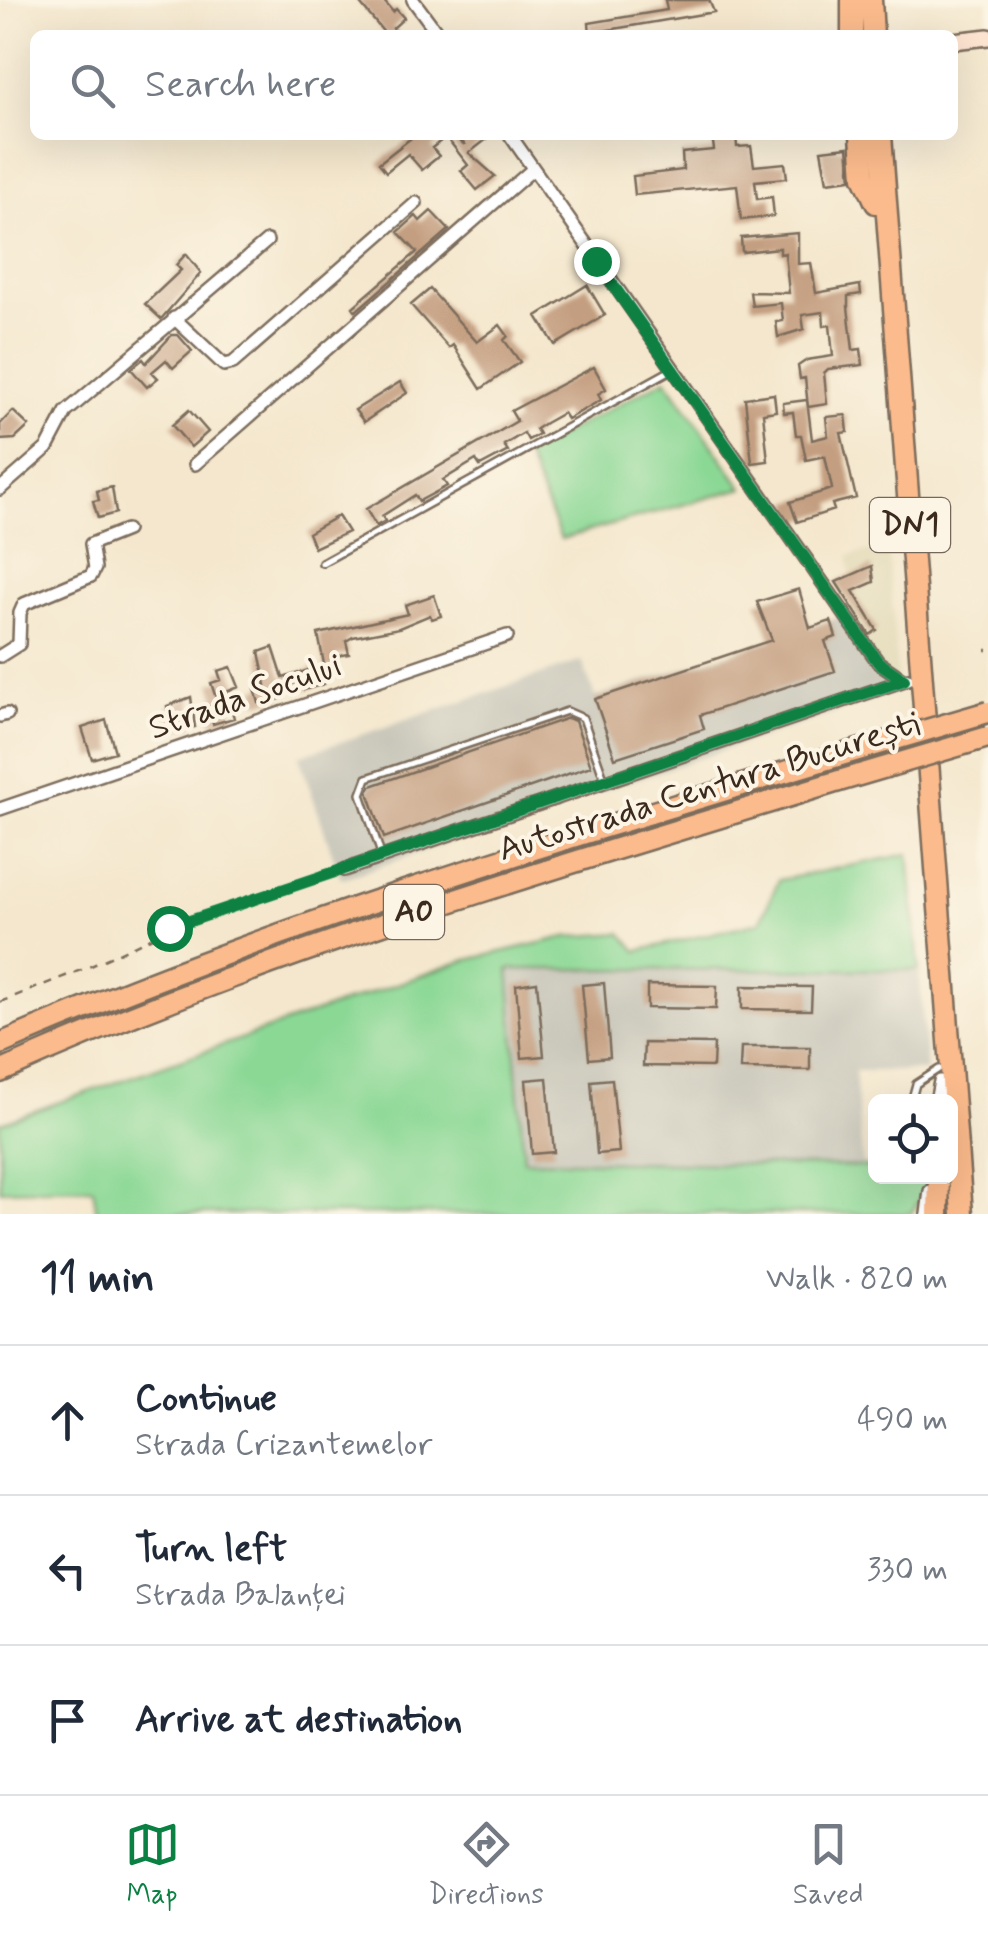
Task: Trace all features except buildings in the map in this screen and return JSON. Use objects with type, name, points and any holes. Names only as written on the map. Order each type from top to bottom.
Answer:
[{"type":"highway","points":[[852,0],[852,30]]},
{"type":"highway","points":[[861,0],[864,30]]},
{"type":"highway","points":[[870,0],[873,30]]},
{"type":"highway","points":[[861,140],[864,177],[876,203]]},
{"type":"highway","name":"DN1","points":[[871,140],[939,1091]]},
{"type":"highway","name":"DN1","points":[[881,140],[962,1214]]},
{"type":"highway","name":"Autostrada Centura București","points":[[0,1044],[187,967],[397,892],[988,712]]},
{"type":"highway","name":"Autostrada Centura București","points":[[0,1072],[160,1003],[316,946],[988,736]]},
{"type":"highway","points":[[938,1214],[939,1184]]},
{"type":"highway","points":[[948,1184],[950,1214]]},
{"type":"street","points":[[414,0],[435,30]]},
{"type":"street","points":[[958,41],[988,37]]},
{"type":"street","points":[[513,140],[670,370],[878,662],[907,679]]},
{"type":"street","points":[[196,464],[533,169]]},
{"type":"street","points":[[174,318],[224,365],[233,363],[416,203]]},
{"type":"street","points":[[0,488],[47,448],[66,412],[267,241]]},
{"type":"street","points":[[0,656],[20,644],[20,612],[24,604],[91,576],[92,542],[126,530]]},
{"type":"street","name":"Strada Socului","points":[[0,809],[507,636]]},
{"type":"street","points":[[344,870],[907,679]]},
{"type":"street","points":[[928,1214],[930,1184]]},
{"type":"lane","points":[[322,563],[670,370]]},
{"type":"lane","points":[[382,857],[361,794],[361,785],[371,776],[572,711],[586,724],[605,781]]},
{"type":"lane","points":[[913,1094],[916,1084],[939,1091]]},
{"type":"path","points":[[0,1002],[91,966],[200,914],[344,870]]},
{"type":"shaded area","points":[[888,547],[898,688],[893,693],[840,617],[852,612],[831,584],[851,573],[848,556]]},
{"type":"shaded area","points":[[840,617],[893,693],[341,879],[299,756],[582,661],[595,697]]},
{"type":"shaded area","points":[[509,968],[919,970],[927,1071],[855,1071],[863,1167],[524,1160]]},
{"type":"green space","points":[[666,379],[743,488],[561,539],[525,454]]},
{"type":"green space","points":[[909,854],[919,970],[509,969],[524,1160],[868,1167],[868,1184],[928,1184],[911,1214],[97,1214],[93,1188],[0,1190],[0,1123],[463,961],[566,937],[622,933],[637,951],[760,922],[779,880]]},
{"type":"route","points":[[169,928],[200,914],[344,870],[904,680],[878,662],[596,261]]}]
